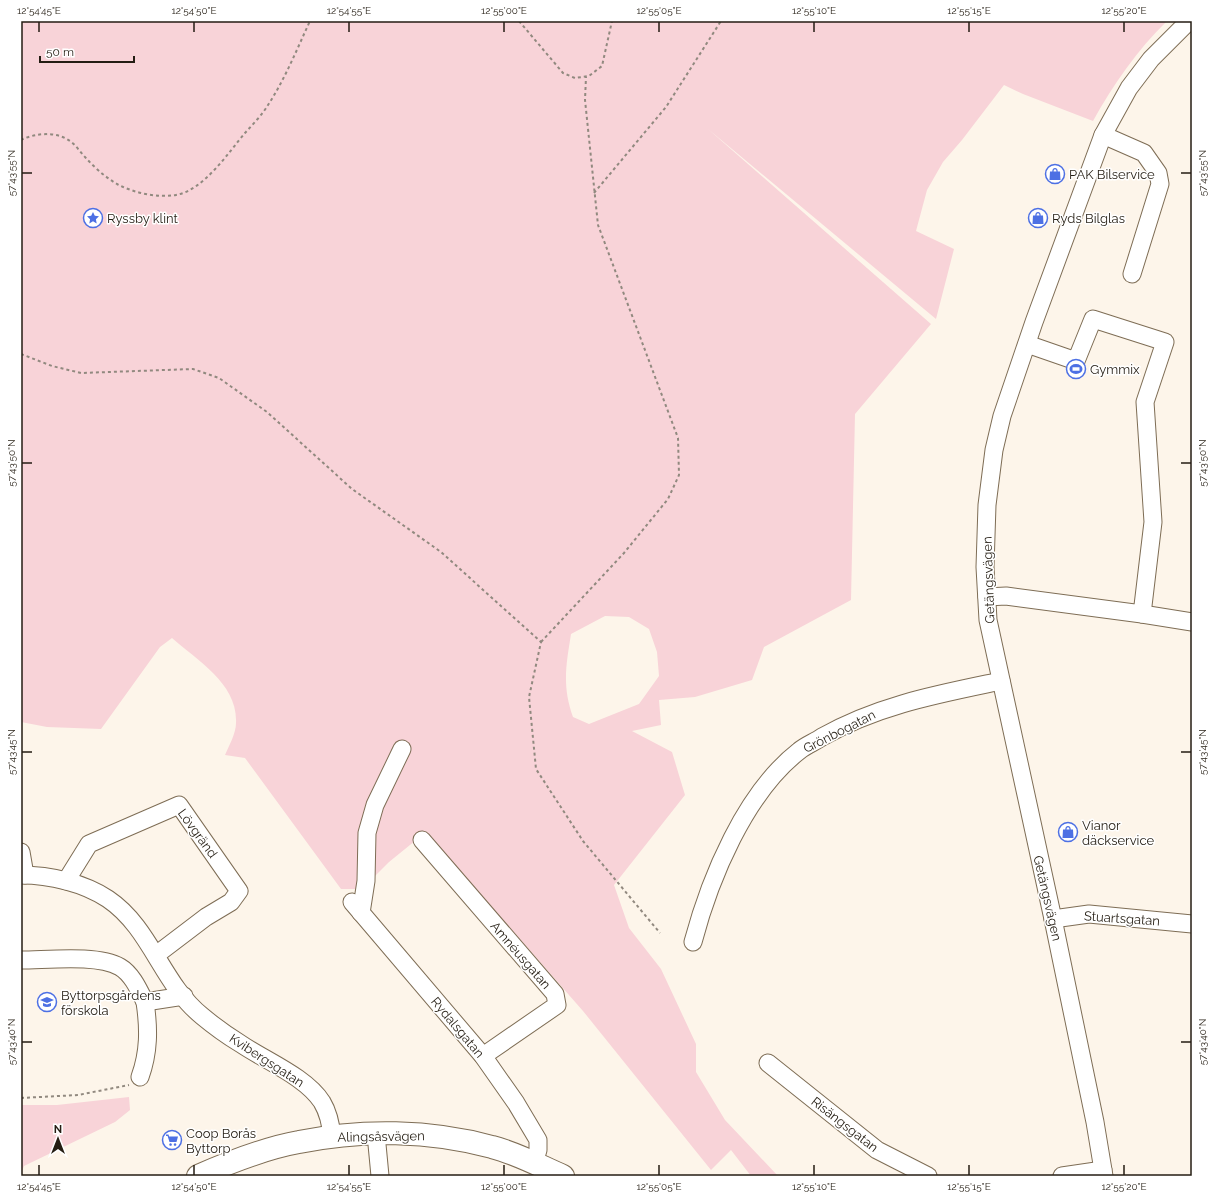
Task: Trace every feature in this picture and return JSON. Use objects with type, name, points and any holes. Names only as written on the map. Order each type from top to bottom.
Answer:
[{"type":"main road","name":"Alingsåsvägen","points":[[198,1176],[258,1153],[298,1142],[332,1136],[376,1134],[451,1137],[494,1147],[563,1176]]},
{"type":"street","name":"Getängsvägen","points":[[1103,1173],[1095,1122],[1053,919],[988,620],[985,567],[987,506],[994,450],[1002,416],[1103,135],[1129,88],[1152,59],[1189,21]]},
{"type":"street","points":[[1103,135],[1144,153],[1158,173],[1160,184],[1132,274]]},
{"type":"street","points":[[1027,344],[1076,361],[1093,319],[1164,342],[1146,402],[1153,522],[1142,614]]},
{"type":"street","points":[[987,597],[1006,596],[1192,622]]},
{"type":"street","name":"Grönbogatan","points":[[693,942],[699,918],[720,865],[745,815],[771,778],[799,751],[834,730],[883,709],[917,699],[1001,681]]},
{"type":"street","name":"Rydalsgatan","points":[[402,750],[375,804],[367,833],[366,881],[357,908],[483,1056],[516,1103],[538,1140],[538,1150],[534,1163]]},
{"type":"street","name":"Lövgränd","points":[[66,881],[89,844],[179,804],[239,892],[230,902],[206,917],[156,955]]},
{"type":"street","name":"Amnéusgatan","points":[[422,840],[555,994],[557,1004],[483,1056]]},
{"type":"street","points":[[21,852],[23,875]]},
{"type":"street","name":"Kvibergsgatan","points":[[23,875],[66,881],[92,890],[108,899],[141,930],[171,979],[200,1015],[234,1040],[307,1086],[321,1101],[325,1109],[332,1136]]},
{"type":"street","name":"Stuartsgatan","points":[[1053,919],[1089,914],[1192,924]]},
{"type":"street","points":[[21,960],[96,960],[120,967],[137,984],[145,1002],[149,1025],[147,1051],[140,1078]]},
{"type":"street","points":[[145,1002],[184,996]]},
{"type":"street","name":"Risängsgatan","points":[[768,1063],[877,1150],[928,1176]]},
{"type":"street","points":[[376,1134],[380,1176]]},
{"type":"street","points":[[1062,1176],[1103,1173]]},
{"type":"path","points":[[21,140],[33,134],[41,134],[55,136],[70,141],[99,171],[117,184],[136,192],[155,195],[177,195],[192,188],[211,174],[267,107],[280,86],[310,21]]},
{"type":"path","points":[[519,21],[562,73],[575,78],[590,76],[602,66],[612,21]]},
{"type":"path","points":[[594,193],[666,107],[721,21]]},
{"type":"path","points":[[586,77],[585,100],[598,225],[678,438],[679,476],[668,499],[624,553],[541,642],[529,696],[536,769],[583,841],[660,933]]},
{"type":"path","points":[[21,354],[52,366],[81,373],[193,369],[219,378],[267,412],[352,489],[441,552],[541,642]]},
{"type":"path","points":[[21,1098],[78,1095],[132,1085],[140,1078]]},
{"type":"shaded area","points":[[21,21],[1167,21],[1126,68],[1093,121],[1023,94],[1004,85],[962,140],[943,162],[927,190],[916,231],[954,249],[936,319],[708,129],[931,324],[855,414],[851,600],[764,647],[752,680],[695,697],[659,700],[661,725],[632,731],[672,752],[685,795],[614,885],[629,928],[661,969],[696,1044],[696,1072],[725,1120],[778,1176],[751,1176],[731,1150],[711,1170],[583,1011],[426,832],[389,862],[362,889],[341,889],[245,758],[225,755],[236,727],[235,709],[230,696],[214,674],[172,638],[160,647],[101,729],[47,727],[21,722]],"holes":[[[605,616],[629,617],[649,629],[657,652],[659,676],[639,704],[589,724],[573,717],[566,686],[571,634]]]},
{"type":"shaded area","points":[[129,1097],[130,1110],[115,1122],[24,1166],[21,1173],[21,1105],[57,1105]]},
{"type":"place","name":"PAK Bilservice","points":[[1055,174]]},
{"type":"place","name":"Ryssby klint","points":[[93,218]]},
{"type":"place","name":"Ryds Bilglas","points":[[1038,218]]},
{"type":"place","name":"Gymmix","points":[[1076,369]]},
{"type":"place","name":"Vianor däckservice","points":[[1068,832]]},
{"type":"place","name":"Byttorpsgårdens förskola","points":[[47,1002]]},
{"type":"place","name":"Coop Borås Byttorp","points":[[172,1140]]}]
